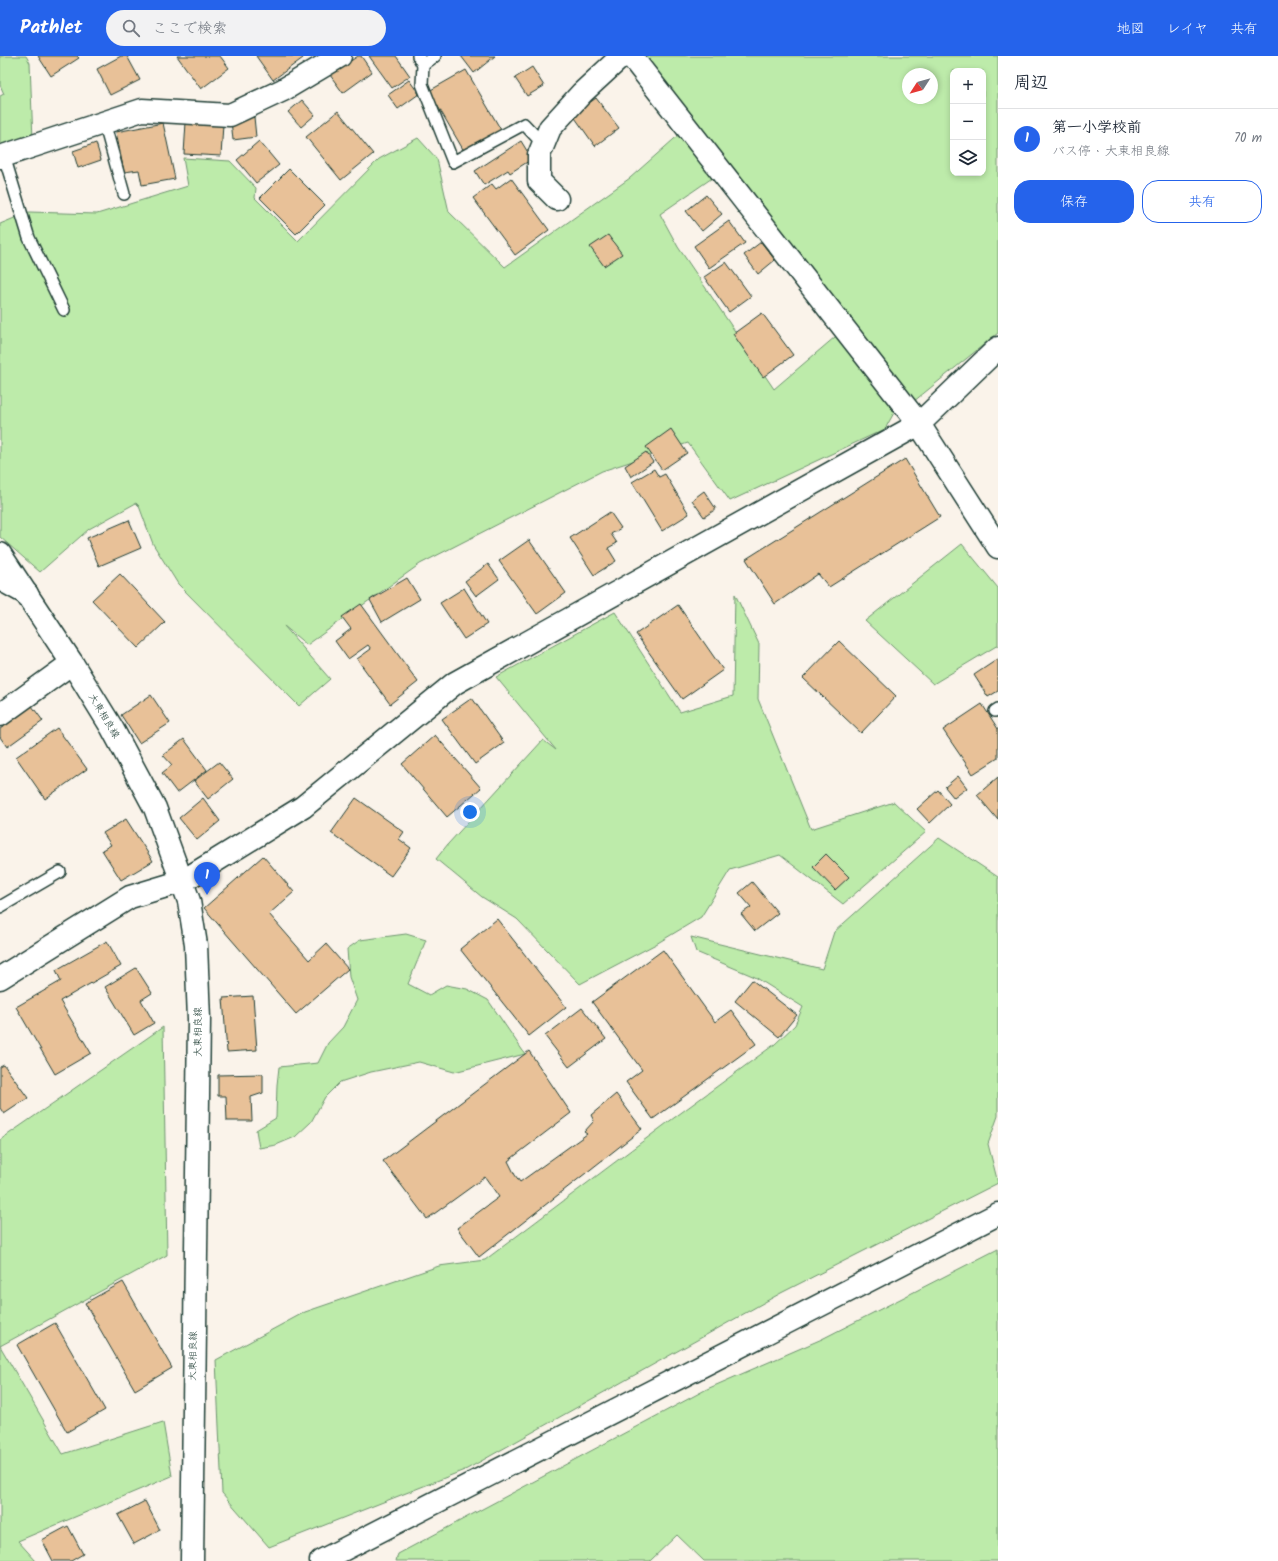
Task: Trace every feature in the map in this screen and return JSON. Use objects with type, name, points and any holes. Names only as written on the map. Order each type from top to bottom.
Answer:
[{"type":"street","points":[[2,156],[142,110],[230,114],[283,90],[340,56]]},
{"type":"street","points":[[557,199],[539,181],[538,155],[550,128],[582,93],[622,56]]},
{"type":"street","points":[[631,56],[752,208],[919,424],[998,547]]},
{"type":"street","points":[[0,978],[130,897],[183,882],[303,807],[455,683],[919,424],[998,348]]},
{"type":"street","name":"大東相良線","points":[[0,554],[72,663],[112,728],[155,808],[189,900],[196,945],[199,1019],[192,1561]]},
{"type":"street","points":[[0,579],[27,594]]},
{"type":"street","points":[[0,714],[72,663]]},
{"type":"street","points":[[321,1561],[998,1214]]},
{"type":"lane","points":[[435,56],[420,60],[422,84],[453,162],[524,124],[543,144]]},
{"type":"lane","points":[[104,122],[124,194]]},
{"type":"lane","points":[[2,156],[29,238],[64,310]]},
{"type":"lane","points":[[0,907],[60,872]]},
{"type":"green space","points":[[0,56],[26,56],[30,63],[33,141],[0,150],[0,96],[4,94],[0,85]]},
{"type":"green space","points":[[637,56],[998,56],[998,333],[908,406]]},
{"type":"green space","points":[[682,132],[718,174],[660,214],[678,247],[774,389],[842,331],[895,411],[885,429],[730,501],[688,443],[602,471],[420,564],[307,645],[284,626],[330,679],[299,706],[178,584],[153,544],[139,506],[136,503],[89,529],[40,572],[0,537],[0,224],[29,212],[97,214],[188,186],[183,158],[230,161],[256,188],[255,198],[298,241],[379,159],[418,138],[437,159],[449,212],[505,267],[630,178]]},
{"type":"green space","points":[[962,544],[998,588],[998,645],[933,684],[865,621]]},
{"type":"green space","points":[[735,594],[759,644],[758,699],[811,829],[894,802],[926,832],[843,904],[780,855],[730,870],[701,917],[656,944],[580,984],[517,919],[482,897],[436,859],[543,740],[556,750],[496,677],[615,612],[680,712],[733,696]]},
{"type":"green space","points":[[939,838],[998,877],[998,1116],[988,1144],[998,1183],[781,1293],[467,1469],[269,1547],[222,1493],[216,1360],[305,1312],[439,1266],[485,1260],[775,1044],[795,1025],[803,1007],[755,977],[696,952],[691,937],[822,969],[834,932]]},
{"type":"green space","points":[[406,934],[426,940],[408,984],[429,995],[446,985],[467,989],[488,1000],[525,1054],[454,1072],[419,1062],[371,1072],[340,1082],[325,1097],[311,1122],[295,1137],[276,1145],[259,1148],[256,1130],[276,1118],[279,1067],[318,1063],[328,1043],[343,1027],[357,1000],[349,977],[347,949],[360,940]]},
{"type":"green space","points":[[163,1027],[167,1255],[0,1346],[0,1140]]},
{"type":"green space","points":[[998,1249],[998,1561],[704,1561],[677,1535],[650,1561],[396,1561],[398,1554],[707,1389],[822,1339]]},
{"type":"green space","points":[[0,1346],[63,1454],[163,1422],[172,1476],[18,1541],[36,1561],[0,1561]]},
{"type":"building","points":[[38,56],[77,56],[79,58],[51,76]]},
{"type":"building","points":[[121,56],[127,56],[140,80],[110,95],[97,69]]},
{"type":"building","points":[[177,56],[220,56],[229,68],[201,89]]},
{"type":"building","points":[[256,56],[302,56],[303,58],[273,80]]},
{"type":"building","points":[[358,56],[361,56],[372,72],[343,93],[330,75]]},
{"type":"building","points":[[369,56],[396,56],[410,76],[392,88]]},
{"type":"building","points":[[461,56],[495,56],[474,73]]},
{"type":"building","points":[[532,67],[544,86],[527,96],[515,78]]},
{"type":"building","points":[[466,70],[501,130],[464,151],[429,91]]},
{"type":"building","points":[[409,80],[419,94],[398,109],[388,95]]},
{"type":"building","points":[[596,98],[619,128],[595,146],[573,115]]},
{"type":"building","points":[[302,100],[315,115],[301,127],[288,112]]},
{"type":"building","points":[[338,111],[373,154],[341,180],[306,137]]},
{"type":"building","points":[[254,117],[256,137],[233,140],[231,120]]},
{"type":"building","points":[[186,122],[223,124],[221,156],[184,154]]},
{"type":"building","points":[[163,123],[175,179],[142,185],[139,170],[124,172],[116,132]]},
{"type":"building","points":[[259,141],[279,165],[256,183],[237,160]]},
{"type":"building","points":[[521,141],[532,159],[510,173],[508,170],[484,185],[475,171]]},
{"type":"building","points":[[96,143],[101,160],[78,168],[73,151]]},
{"type":"building","points":[[289,169],[325,205],[296,234],[260,198]]},
{"type":"building","points":[[511,178],[549,230],[515,255],[473,198],[492,184],[496,189]]},
{"type":"building","points":[[706,195],[722,214],[702,231],[686,211]]},
{"type":"building","points":[[729,221],[745,243],[709,268],[694,246]]},
{"type":"building","points":[[608,235],[622,254],[604,266],[590,247]]},
{"type":"building","points":[[761,242],[775,260],[758,274],[744,255]]},
{"type":"building","points":[[726,262],[751,296],[729,312],[704,277]]},
{"type":"building","points":[[762,313],[793,355],[763,377],[733,334]]},
{"type":"building","points":[[671,429],[687,453],[662,470],[646,447]]},
{"type":"building","points":[[646,452],[653,462],[631,477],[625,466]]},
{"type":"building","points":[[905,459],[940,517],[829,587],[818,574],[775,604],[746,559]]},
{"type":"building","points":[[654,469],[659,477],[665,474],[689,514],[662,531],[632,482]]},
{"type":"building","points":[[704,491],[716,509],[704,517],[692,500]]},
{"type":"building","points":[[610,512],[621,528],[611,534],[617,543],[608,548],[616,561],[594,575],[570,538]]},
{"type":"building","points":[[129,520],[141,548],[99,566],[87,538]]},
{"type":"building","points":[[529,540],[566,593],[537,614],[499,561]]},
{"type":"building","points":[[488,564],[499,579],[476,596],[465,581]]},
{"type":"building","points":[[120,574],[165,622],[138,648],[92,600]]},
{"type":"building","points":[[407,578],[420,599],[382,622],[370,600]]},
{"type":"building","points":[[464,588],[487,624],[464,639],[440,603]]},
{"type":"building","points":[[361,604],[418,682],[390,704],[357,659],[371,649],[368,645],[348,659],[335,641],[351,629],[342,617]]},
{"type":"building","points":[[678,605],[723,670],[682,699],[636,634]]},
{"type":"building","points":[[839,641],[896,696],[861,733],[803,678]]},
{"type":"building","points":[[998,659],[998,691],[988,697],[974,675]]},
{"type":"building","points":[[151,695],[170,723],[139,743],[121,715]]},
{"type":"building","points":[[472,698],[504,743],[475,764],[442,719]]},
{"type":"building","points":[[982,704],[998,729],[998,758],[973,774],[943,730]]},
{"type":"building","points":[[32,706],[43,721],[7,747],[0,737],[0,729]]},
{"type":"building","points":[[57,728],[87,769],[45,799],[16,757]]},
{"type":"building","points":[[435,735],[481,788],[447,817],[402,764]]},
{"type":"building","points":[[184,739],[207,770],[177,793],[162,773],[172,765],[163,755]]},
{"type":"building","points":[[219,762],[233,779],[208,799],[194,781]]},
{"type":"building","points":[[958,776],[967,788],[954,798],[945,787]]},
{"type":"building","points":[[998,777],[998,820],[977,795]]},
{"type":"building","points":[[938,790],[950,804],[930,823],[917,809]]},
{"type":"building","points":[[203,798],[220,821],[197,840],[179,818]]},
{"type":"building","points":[[356,798],[404,832],[399,839],[411,848],[391,876],[331,833]]},
{"type":"building","points":[[126,819],[153,861],[121,880],[102,850],[111,845],[103,833]]},
{"type":"building","points":[[826,854],[849,877],[835,890],[813,867]]},
{"type":"building","points":[[263,856],[294,892],[269,914],[309,960],[326,944],[348,969],[296,1014],[204,908]]},
{"type":"building","points":[[752,882],[778,913],[755,931],[741,914],[751,907],[739,893]]},
{"type":"building","points":[[497,919],[566,1007],[529,1036],[460,949]]},
{"type":"building","points":[[107,941],[121,966],[60,1001],[91,1053],[55,1074],[16,1007],[61,981],[56,970]]},
{"type":"building","points":[[663,950],[715,1022],[731,1010],[756,1044],[653,1119],[626,1082],[642,1070],[592,1002]]},
{"type":"building","points":[[136,968],[152,993],[141,1000],[154,1023],[134,1035],[105,987]]},
{"type":"building","points":[[752,980],[797,1015],[779,1037],[735,1001]]},
{"type":"building","points":[[253,996],[257,1050],[227,1052],[223,998]]},
{"type":"building","points":[[582,1008],[606,1039],[569,1067],[545,1036]]},
{"type":"building","points":[[529,1051],[571,1113],[508,1161],[520,1182],[587,1134],[584,1132],[594,1121],[591,1115],[616,1094],[642,1129],[479,1257],[457,1228],[499,1197],[485,1177],[427,1219],[383,1161]]},
{"type":"building","points":[[4,1065],[28,1098],[4,1114],[0,1108],[0,1067]]},
{"type":"building","points":[[263,1074],[263,1093],[251,1097],[252,1121],[227,1121],[226,1096],[218,1096],[218,1075]]},
{"type":"building","points":[[123,1282],[172,1368],[135,1390],[85,1303]]},
{"type":"building","points":[[55,1323],[105,1410],[67,1432],[17,1345]]},
{"type":"building","points":[[145,1501],[160,1530],[134,1544],[118,1515]]},
{"type":"building","points":[[68,1526],[83,1554],[71,1561],[53,1561],[42,1540]]},
{"type":"place","name":"第一小学校前","points":[[207,895]]}]
